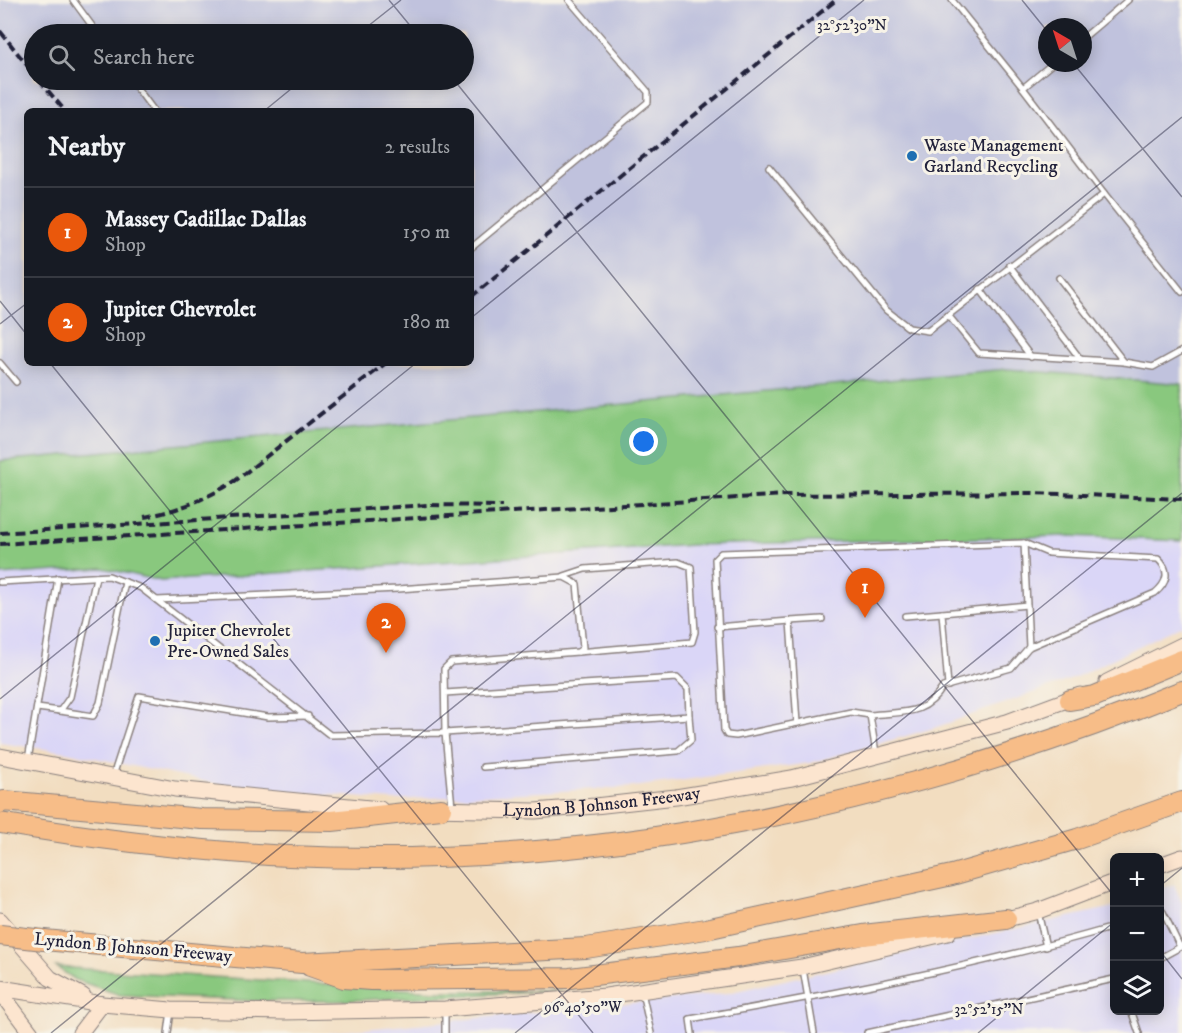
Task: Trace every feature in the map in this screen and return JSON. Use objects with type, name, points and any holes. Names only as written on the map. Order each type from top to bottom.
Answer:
[{"type":"highway","points":[[1070,700],[1095,696],[1182,660]]},
{"type":"highway","name":"Lyndon B Johnson Freeway","points":[[0,824],[213,851],[292,856],[392,857],[495,854],[599,843],[689,832],[794,812],[916,781],[1094,726],[1182,691]]},
{"type":"highway","points":[[0,803],[4,801],[226,820],[332,821],[447,809]]},
{"type":"highway","name":"Lyndon B Johnson Freeway","points":[[0,935],[302,963],[586,948],[706,929],[952,875],[1077,839],[1182,802]]},
{"type":"highway","points":[[302,963],[344,978],[371,980],[570,978],[738,957],[863,935],[1006,919]]},
{"type":"main road","name":"Lyndon B Johnson Freeway","points":[[0,756],[175,789],[282,802],[377,809],[535,811],[676,797],[792,778],[1007,722],[1070,700],[1182,645]]},
{"type":"main road","points":[[1164,864],[1182,857]]},
{"type":"main road","points":[[0,990],[102,1004],[171,1010],[284,1012],[445,1009],[642,991],[802,967],[1006,919],[1038,910],[1110,883]]},
{"type":"main road","points":[[0,920],[50,978],[69,990],[102,1004]]},
{"type":"main road","points":[[0,990],[32,1033]]},
{"type":"main road","points":[[80,1033],[102,1004]]},
{"type":"lane","points":[[73,0],[91,24]]},
{"type":"lane","points":[[474,246],[648,102],[648,92],[568,0]]},
{"type":"lane","points":[[952,0],[1182,292]]},
{"type":"lane","points":[[1092,30],[1128,0]]},
{"type":"lane","points":[[1023,88],[1042,72]]},
{"type":"lane","points":[[138,90],[152,108]]},
{"type":"lane","points":[[769,166],[886,310],[909,328],[928,330],[1009,265],[1104,194]]},
{"type":"lane","points":[[1009,265],[1081,360]]},
{"type":"lane","points":[[1059,278],[1124,362]]},
{"type":"lane","points":[[980,289],[1031,357]]},
{"type":"lane","points":[[948,315],[979,353],[1124,362],[1153,367],[1182,351]]},
{"type":"lane","points":[[0,363],[16,382]]},
{"type":"lane","points":[[1024,543],[1029,647]]},
{"type":"lane","points":[[1024,543],[1048,552],[1158,559],[1166,570],[1167,578],[1163,586],[1155,593],[1029,647],[1011,668],[943,687],[928,706],[870,715],[851,712],[727,735],[724,730],[714,570],[715,559],[721,553],[1024,543]]},
{"type":"lane","points":[[157,600],[398,589],[564,577],[585,569],[678,562],[691,567],[695,632],[692,642],[451,662],[444,669],[447,809]]},
{"type":"lane","points":[[0,582],[109,576],[141,588],[309,716],[330,735],[445,733],[689,716]]},
{"type":"lane","points":[[60,711],[70,697],[96,577]]},
{"type":"lane","points":[[564,577],[577,584],[582,648],[578,652]]},
{"type":"lane","points":[[28,762],[58,578]]},
{"type":"lane","points":[[37,708],[93,716],[100,703],[125,582]]},
{"type":"lane","points":[[905,616],[1027,605]]},
{"type":"lane","points":[[942,613],[948,686]]},
{"type":"lane","points":[[717,627],[822,619]]},
{"type":"lane","points":[[790,621],[797,723]]},
{"type":"lane","points":[[445,693],[677,678],[688,689],[691,740],[678,751],[483,766]]},
{"type":"lane","points":[[112,778],[139,696],[268,717],[309,716]]},
{"type":"lane","points":[[870,715],[876,755]]},
{"type":"lane","points":[[1038,910],[1046,947]]},
{"type":"lane","points":[[1164,914],[1181,946],[1164,955]]},
{"type":"lane","points":[[692,1033],[690,1019],[808,998],[1046,947],[1110,928]]},
{"type":"lane","points":[[802,967],[814,1033]]},
{"type":"lane","points":[[867,1033],[1110,980]]},
{"type":"lane","points":[[642,991],[651,1033]]},
{"type":"lane","points":[[445,1009],[445,1033]]},
{"type":"lane","points":[[168,1033],[171,1010]]},
{"type":"lane","points":[[1132,1015],[1139,1033]]},
{"type":"shaded area","points":[[0,0],[1182,0],[1182,467],[0,487]]},
{"type":"shaded area","points":[[1069,536],[1182,541],[1182,625],[1072,679],[934,728],[810,763],[632,787],[392,800],[227,786],[67,752],[0,743],[0,575],[103,568],[161,581],[693,545]]},
{"type":"shaded area","points":[[1174,884],[1182,903],[1182,1033],[326,1033],[723,994],[1110,908],[1110,1015],[1164,1015],[1164,888]]},
{"type":"green space","points":[[1008,369],[1182,384],[1182,541],[1069,536],[693,545],[161,581],[103,568],[0,575],[0,461]]},
{"type":"green space","points":[[56,967],[436,991],[561,991],[337,1001],[255,1001],[120,995],[76,980]]},
{"type":"railway","points":[[474,295],[836,0]]},
{"type":"railway","points":[[0,31],[24,61]]},
{"type":"railway","points":[[47,90],[62,108]]},
{"type":"railway","points":[[144,517],[191,504],[235,481],[382,366]]},
{"type":"railway","points":[[0,544],[786,495],[1033,493],[1182,499]]},
{"type":"railway","points":[[0,533],[428,505],[502,506]]},
{"type":"place","name":"Waste Management Garland Recycling","points":[[912,156]]},
{"type":"place","name":"Massey Cadillac Dallas","points":[[865,618]]},
{"type":"place","name":"Jupiter Chevrolet Pre-Owned Sales","points":[[155,641]]},
{"type":"place","name":"Jupiter Chevrolet","points":[[386,653]]}]
